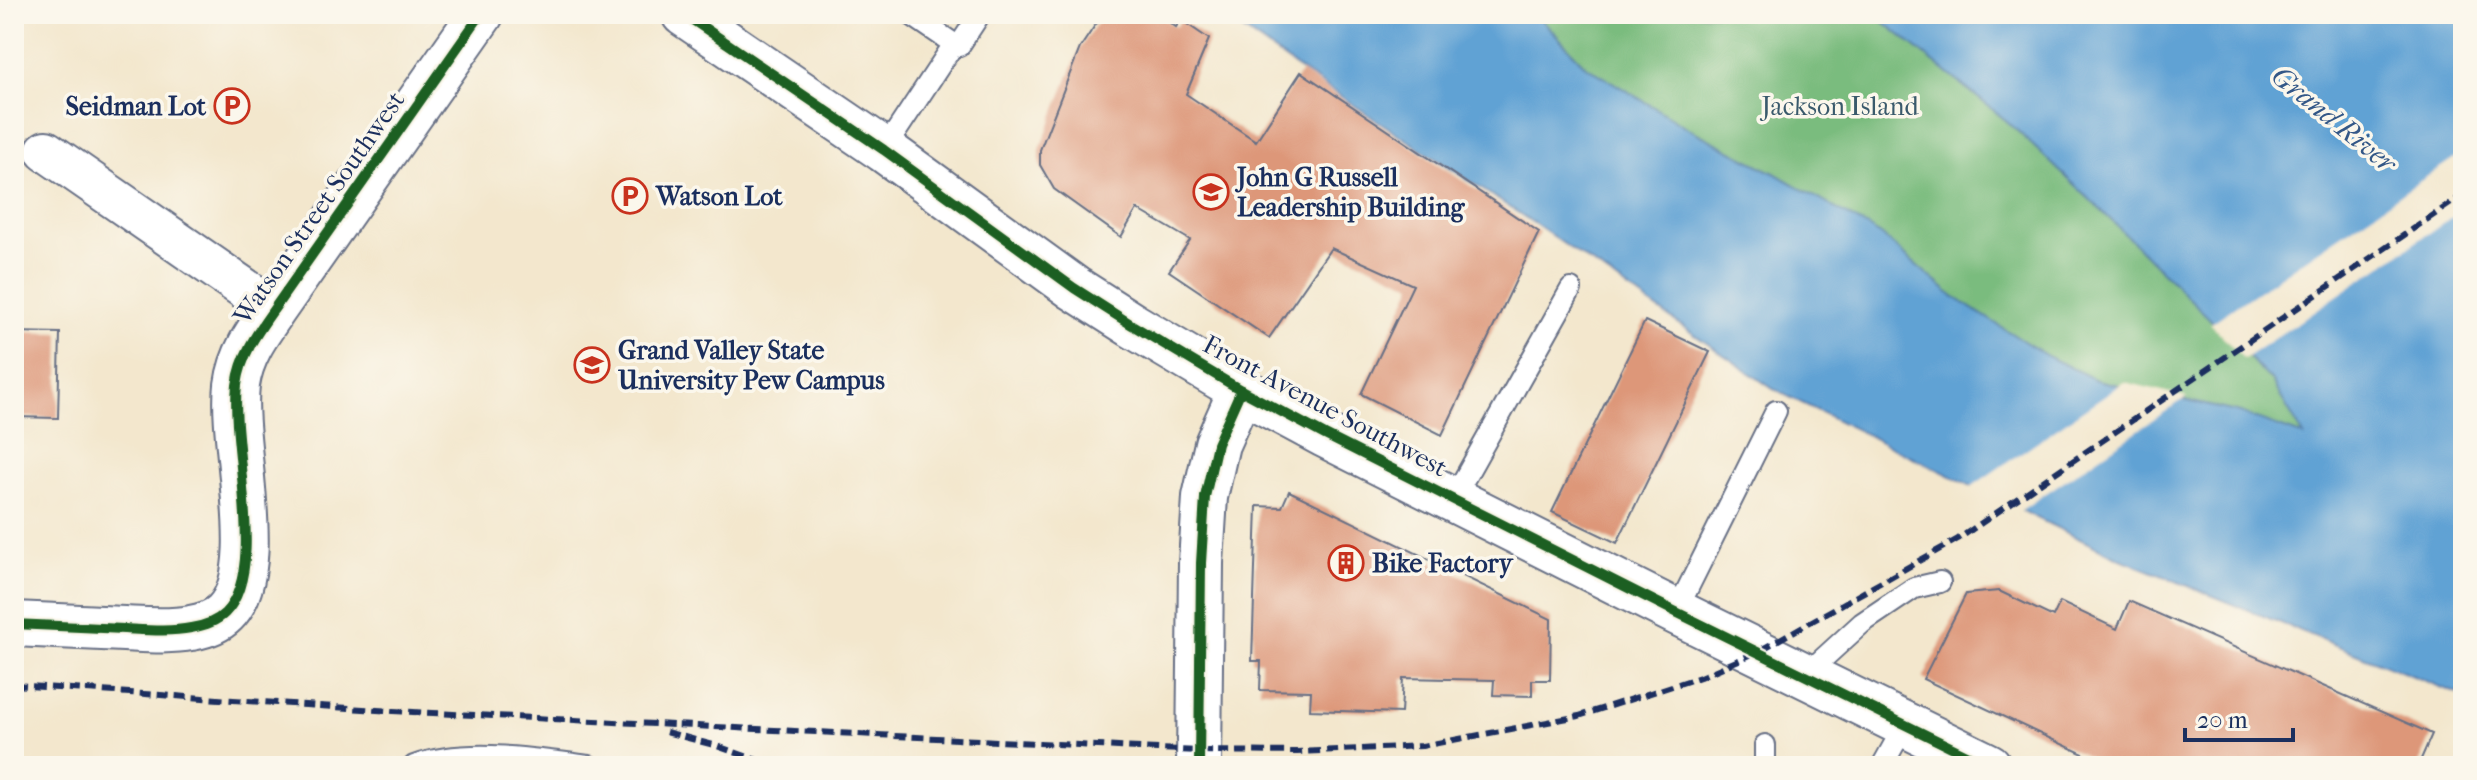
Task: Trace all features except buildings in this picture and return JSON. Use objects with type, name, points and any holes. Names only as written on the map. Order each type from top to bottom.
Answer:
[{"type":"street","name":"Watson Street Southwest","points":[[14,624],[164,630],[191,628],[224,615],[234,600],[242,578],[246,535],[237,387],[246,353],[481,14]]},
{"type":"street","name":"Front Avenue Southwest","points":[[684,14],[884,150],[1074,288],[1241,390],[1676,612],[1989,766]]},
{"type":"street","points":[[46,151],[274,309]]},
{"type":"street","points":[[1199,766],[1201,563],[1205,497],[1217,444],[1241,390]]},
{"type":"lane","points":[[910,14],[959,46],[980,14]]},
{"type":"lane","points":[[884,150],[954,44]]},
{"type":"lane","points":[[1453,499],[1571,289]]},
{"type":"lane","points":[[1676,612],[1776,411]]},
{"type":"lane","points":[[1804,676],[1862,623],[1914,588],[1940,582]]},
{"type":"lane","points":[[1882,766],[1905,725]]},
{"type":"lane","points":[[1765,745],[1765,766]]},
{"type":"lane","points":[[414,766],[430,760],[472,756],[589,766]]},
{"type":"green space","name":"Jackson Island","points":[[1536,14],[1874,14],[2007,121],[2097,206],[2271,380],[2305,437],[2240,413],[2096,380],[2047,356],[1954,297],[1881,235],[1774,173],[1691,130],[1586,66]]},
{"type":"water","name":"Grand River","points":[[1221,14],[1536,14],[1586,66],[1691,130],[1774,173],[1881,235],[1954,297],[2047,356],[2096,380],[2240,413],[2304,436],[2271,380],[2097,206],[2007,121],[1874,14],[2463,14],[2463,696],[2121,559],[1773,389],[1535,224]]},
{"type":"pier","points":[[2463,152],[2463,210],[2244,359],[2210,324]]},
{"type":"pier","points":[[2124,382],[2187,397],[2017,513],[1968,489]]},
{"type":"railway","points":[[14,685],[393,711],[1199,751],[1297,752],[1422,746],[1579,716],[1700,677],[1757,652],[1958,539],[2463,195]]},
{"type":"railway","points":[[666,732],[774,766]]},
{"type":"cycle path","points":[[14,624],[175,630],[205,624],[225,613],[238,593],[244,568],[246,538],[236,410],[237,385],[246,354],[481,14]]},
{"type":"cycle path","points":[[684,14],[884,150],[1074,288],[1241,390],[1676,612],[1989,766]]},
{"type":"cycle path","points":[[1199,766],[1201,563],[1205,497],[1217,444],[1241,390]]},
{"type":"place","name":"Seidman Lot","points":[[232,106]]},
{"type":"place","name":"John G Russell Leadership Building","points":[[1211,192]]},
{"type":"place","name":"Watson Lot","points":[[630,196]]},
{"type":"place","name":"Grand Valley State University Pew Campus","points":[[592,365]]},
{"type":"place","name":"Bike Factory","points":[[1346,563]]}]
